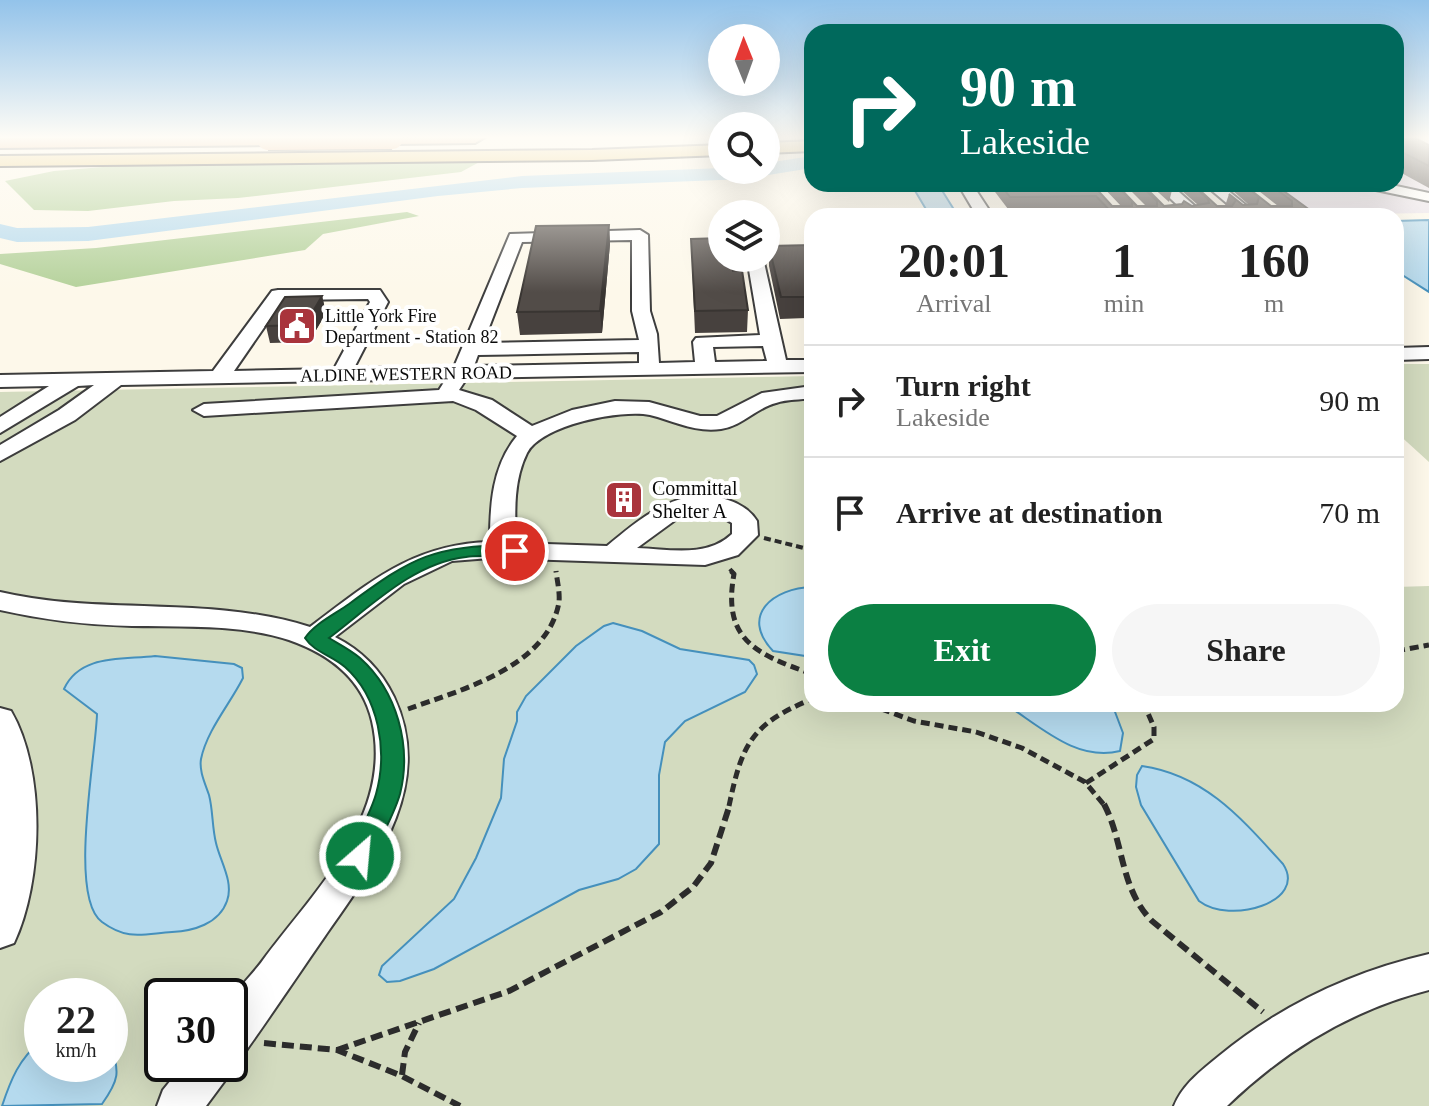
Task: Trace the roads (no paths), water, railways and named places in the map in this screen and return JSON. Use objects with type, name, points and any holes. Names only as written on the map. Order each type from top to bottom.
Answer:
[{"type":"street","points":[[1171,192],[1189,208]]},
{"type":"street","points":[[1196,192],[1217,208]]},
{"type":"street","points":[[1221,192],[1241,208]]},
{"type":"street","points":[[1404,192],[1429,197]]},
{"type":"street","points":[[446,394],[461,373],[516,237],[640,235],[641,311],[649,369]]},
{"type":"street","points":[[758,272],[778,367]]},
{"type":"street","points":[[219,377],[278,295],[374,294],[379,302],[340,376]]},
{"type":"street","points":[[706,368],[703,342],[771,340]]},
{"type":"street","points":[[471,349],[648,346]]},
{"type":"street","points":[[1404,354],[1429,353]]},
{"type":"street","name":"ALDINE WESTERN ROAD","points":[[0,381],[340,376],[386,368],[461,373],[804,366]]},
{"type":"street","points":[[0,454],[67,415],[116,379]]},
{"type":"street","points":[[0,426],[73,380]]},
{"type":"street","points":[[503,550],[502,501],[516,452],[530,435],[580,415],[615,407],[649,408],[699,423],[720,423],[769,397],[804,393]]},
{"type":"street","points":[[204,410],[446,394],[484,405],[530,435]]},
{"type":"street","points":[[315,638],[398,577],[429,559],[466,551],[503,550],[688,557],[720,554],[735,547],[745,535],[745,521],[731,507],[710,502],[688,503],[665,511],[614,554]]},
{"type":"street","points":[[0,601],[90,616],[245,622],[315,638],[337,650],[363,673],[377,693],[387,717],[393,755],[388,795],[381,815],[347,876],[248,1035]]},
{"type":"street","points":[[0,719],[12,752],[18,804],[14,870],[0,931]]},
{"type":"street","points":[[1196,1106],[1233,1069],[1284,1031],[1348,997],[1429,972]]},
{"type":"street","points":[[179,1106],[197,1082]]},
{"type":"water","points":[[916,192],[943,192],[953,208],[925,208]]},
{"type":"water","points":[[1429,220],[1429,292],[1404,276],[1404,221]]},
{"type":"water","points":[[804,588],[804,656],[773,651],[759,626],[760,615],[774,598]]},
{"type":"water","points":[[613,623],[642,631],[680,649],[749,660],[757,674],[745,692],[685,721],[665,742],[659,775],[659,844],[636,869],[618,879],[579,890],[434,969],[400,981],[387,982],[379,975],[382,966],[454,899],[476,858],[501,798],[504,759],[517,712],[526,696],[576,646]]},
{"type":"water","points":[[155,656],[234,664],[242,668],[243,678],[213,727],[201,764],[229,894],[223,909],[204,925],[180,931],[136,935],[111,928],[92,908],[85,856],[97,714],[64,689],[71,678],[91,664]]},
{"type":"water","points":[[1017,712],[1115,712],[1123,733],[1120,751],[1104,753],[1074,747]]},
{"type":"water","points":[[1142,766],[1164,771],[1203,789],[1253,831],[1283,864],[1288,877],[1285,889],[1276,899],[1262,906],[1229,911],[1199,901],[1141,805],[1136,787]]},
{"type":"water","points":[[24,1060],[24,1082],[114,1082],[102,1104],[2,1106]]},
{"type":"waterway","points":[[0,231],[17,235],[88,234],[453,189]]},
{"type":"place","name":"Little York Fire Department - Station 82","points":[[297,326]]},
{"type":"place","name":"Committal Shelter A","points":[[624,500]]}]
